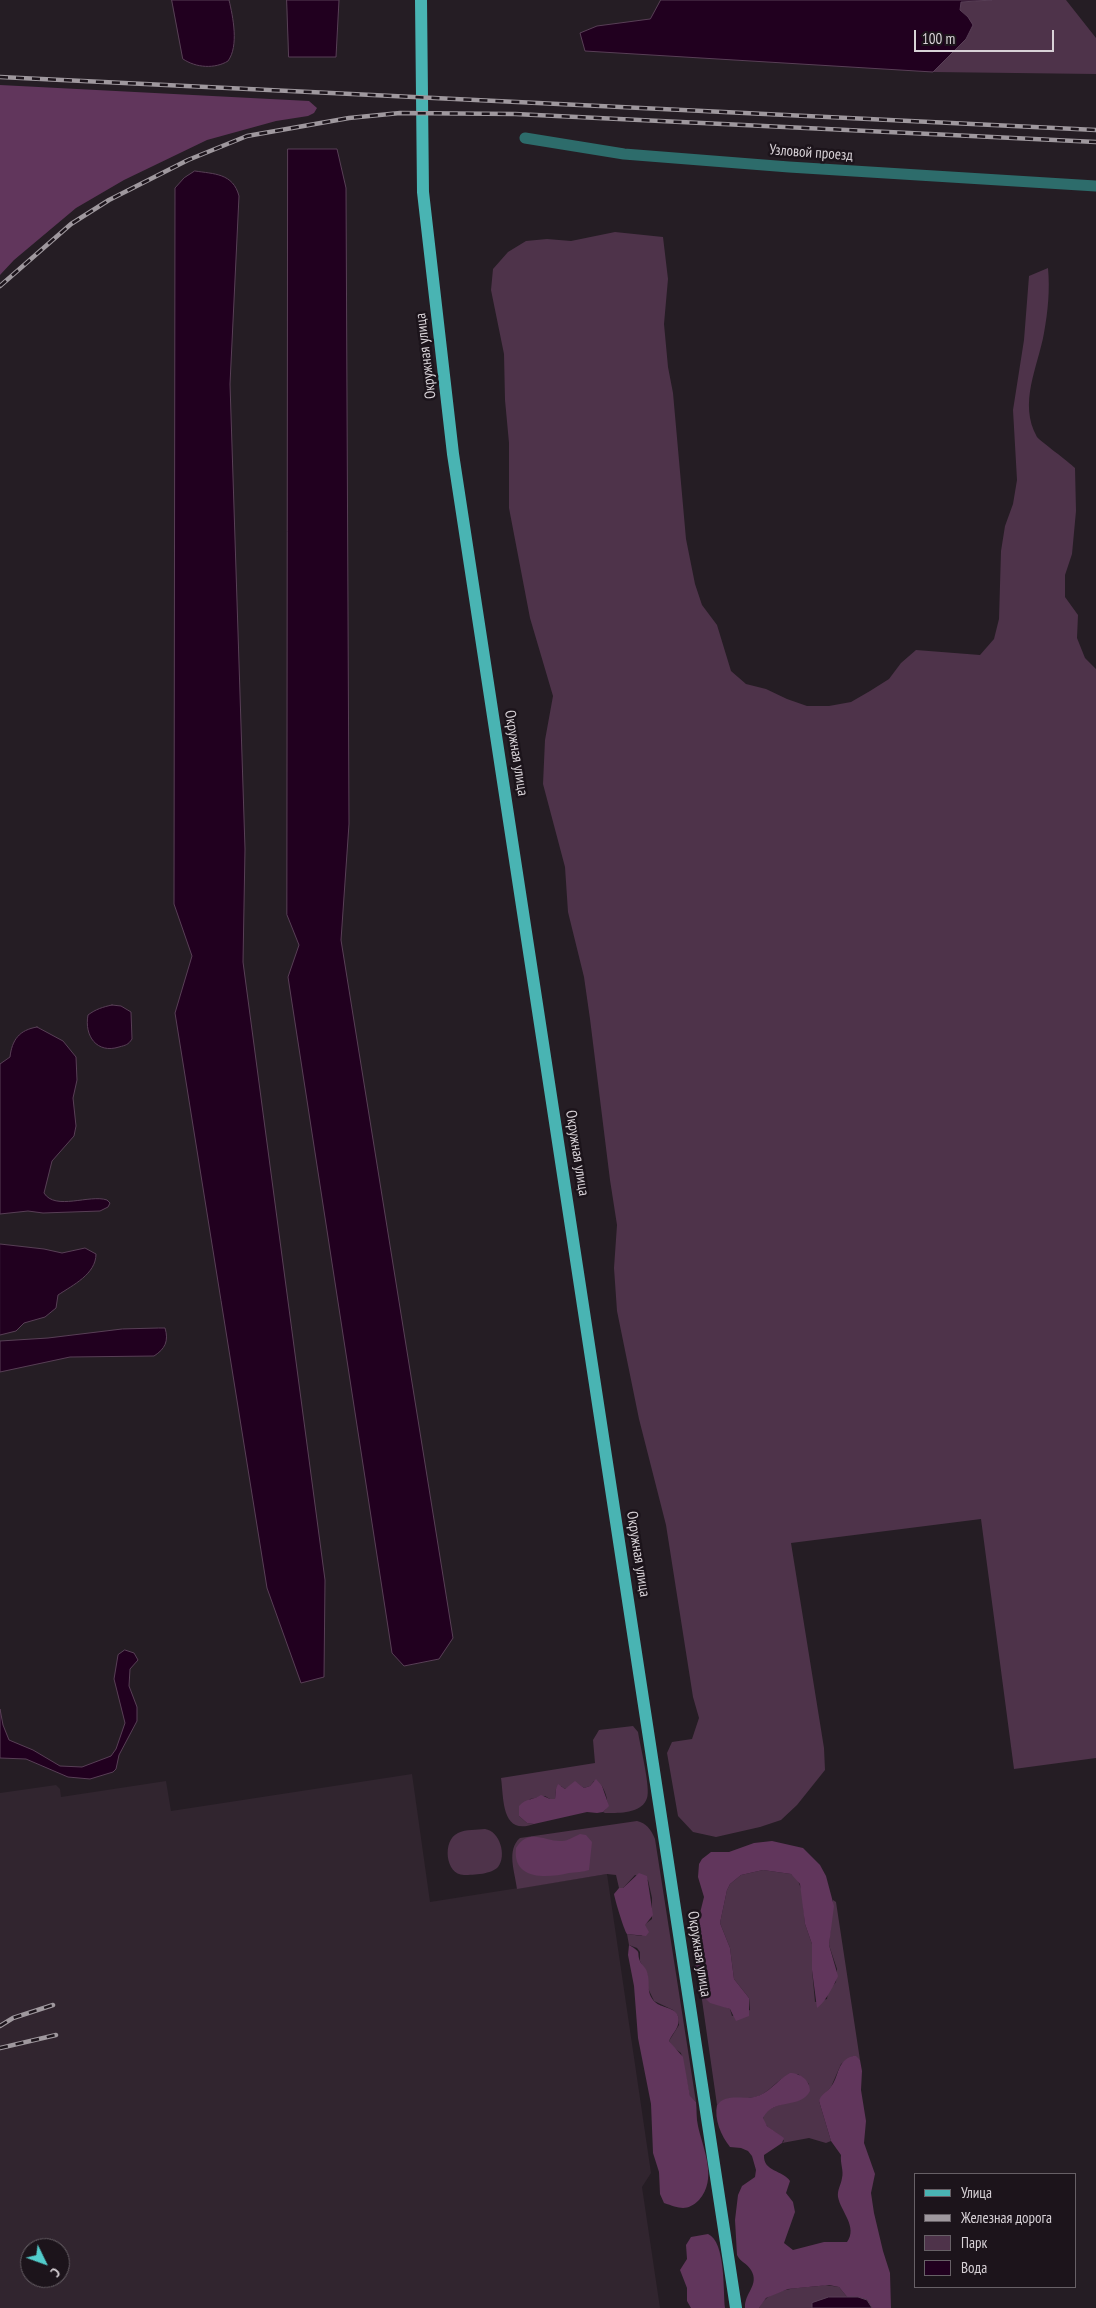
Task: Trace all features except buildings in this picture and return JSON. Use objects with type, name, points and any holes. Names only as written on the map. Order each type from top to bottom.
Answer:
[{"type":"main road","name":"Окружная улица","points":[[421,0],[423,192],[453,454],[736,2308]]},
{"type":"street","name":"Узловой проезд","points":[[525,138],[624,154],[789,167],[1096,186]]},
{"type":"shaded area","points":[[0,85],[309,101],[317,108],[314,113],[308,116],[276,121],[207,140],[124,180],[76,208],[14,260],[0,275]]},
{"type":"shaded area","points":[[412,1774],[430,1902],[607,1874],[651,2173],[642,2187],[660,2308],[0,2308],[0,1793],[56,1785],[60,1789],[61,1797],[166,1781],[171,1811]]},
{"type":"shaded area","points":[[596,1779],[602,1786],[609,1806],[603,1812],[587,1812],[534,1824],[527,1823],[519,1816],[519,1806],[524,1802],[541,1795],[555,1799],[558,1784],[565,1789],[575,1781],[584,1788],[590,1786]]},
{"type":"shaded area","points":[[580,1834],[586,1835],[592,1842],[589,1870],[551,1876],[533,1875],[525,1872],[516,1859],[516,1848],[526,1838],[538,1837],[562,1841]]},
{"type":"shaded area","points":[[772,1841],[803,1848],[820,1865],[826,1876],[834,1906],[829,1945],[838,1976],[832,1989],[817,2008],[812,1970],[812,1944],[805,1924],[800,1884],[791,1874],[763,1870],[741,1875],[730,1884],[727,1890],[720,1923],[730,1948],[734,1979],[749,1998],[749,2016],[736,2021],[730,2009],[710,2003],[701,1993],[692,1947],[693,1927],[699,1917],[704,1897],[698,1877],[699,1864],[711,1852],[729,1852],[754,1843]]},
{"type":"shaded area","points":[[639,1873],[647,1876],[653,1915],[645,1925],[649,1932],[646,1936],[627,1934],[614,1894]]},
{"type":"shaded area","points":[[629,1945],[638,1951],[639,1959],[647,1971],[649,1991],[652,1998],[658,2004],[674,2011],[679,2020],[678,2026],[669,2041],[683,2057],[690,2096],[696,2102],[697,2123],[708,2164],[708,2183],[705,2192],[695,2204],[687,2208],[664,2203],[660,2194],[659,2172],[653,2153],[651,2104],[638,2038],[634,1986],[628,1955]]},
{"type":"shaded area","points":[[853,2056],[860,2060],[862,2071],[861,2090],[866,2121],[864,2143],[875,2174],[871,2193],[883,2251],[890,2273],[891,2308],[872,2308],[867,2300],[848,2298],[839,2287],[829,2285],[788,2289],[766,2298],[759,2308],[745,2308],[745,2303],[754,2280],[751,2270],[737,2255],[735,2220],[738,2195],[742,2186],[755,2177],[756,2170],[752,2156],[748,2151],[730,2147],[724,2138],[717,2122],[717,2105],[725,2099],[749,2098],[759,2095],[769,2090],[790,2073],[801,2076],[806,2080],[810,2091],[806,2097],[780,2105],[768,2112],[763,2118],[767,2126],[784,2138],[782,2143],[764,2155],[765,2161],[770,2168],[787,2177],[790,2181],[786,2193],[793,2202],[795,2212],[784,2243],[793,2250],[824,2242],[847,2242],[851,2231],[850,2225],[838,2197],[842,2181],[841,2155],[831,2141],[819,2101],[833,2083],[844,2061]]},
{"type":"shaded area","points":[[708,2234],[714,2239],[721,2256],[725,2308],[691,2308],[687,2301],[687,2288],[680,2270],[687,2259],[686,2245],[691,2237]]},
{"type":"green space","points":[[1066,0],[1096,38],[1096,74],[933,72],[966,39],[968,17],[960,10],[961,2]]},
{"type":"green space","points":[[615,232],[663,237],[668,279],[664,324],[668,367],[673,393],[686,539],[695,584],[702,605],[717,625],[731,671],[746,684],[766,689],[807,706],[829,706],[851,702],[889,679],[901,663],[916,650],[980,655],[994,639],[999,619],[1001,551],[1005,526],[1013,504],[1017,480],[1013,410],[1024,340],[1029,276],[1048,268],[1047,317],[1031,385],[1029,411],[1037,437],[1075,468],[1076,511],[1072,554],[1065,575],[1065,597],[1078,615],[1077,638],[1085,658],[1096,669],[1096,1758],[1014,1769],[981,1519],[791,1543],[824,1748],[825,1770],[797,1805],[781,1820],[716,1837],[693,1832],[678,1816],[667,1753],[672,1742],[692,1739],[699,1718],[693,1697],[666,1525],[639,1419],[617,1311],[614,1268],[617,1225],[590,1019],[584,977],[568,912],[565,867],[543,784],[545,740],[553,696],[530,618],[509,508],[509,443],[505,400],[504,354],[491,290],[493,269],[508,252],[526,241],[547,239],[571,241]]},
{"type":"green space","points":[[633,1726],[638,1732],[648,1786],[647,1798],[640,1807],[629,1812],[603,1812],[607,1806],[606,1796],[602,1786],[594,1781],[590,1786],[584,1788],[577,1783],[565,1789],[561,1786],[556,1789],[555,1799],[545,1796],[530,1799],[519,1816],[527,1823],[534,1824],[515,1825],[510,1820],[504,1805],[501,1778],[595,1763],[593,1740],[599,1730]]},
{"type":"green space","points":[[637,1821],[648,1827],[655,1839],[696,2102],[690,2097],[681,2053],[669,2041],[679,2025],[678,2016],[673,2010],[654,2001],[647,1986],[648,1976],[640,1961],[640,1952],[637,1948],[629,1945],[627,1934],[642,1936],[646,1929],[644,1925],[652,1919],[652,1898],[648,1880],[635,1875],[623,1888],[619,1888],[616,1875],[607,1874],[517,1889],[512,1855],[513,1849],[520,1838]]},
{"type":"green space","points":[[485,1829],[495,1834],[501,1845],[502,1857],[498,1867],[482,1874],[464,1875],[458,1873],[453,1869],[448,1857],[448,1849],[453,1837],[464,1831]]},
{"type":"green space","points":[[763,1870],[791,1874],[797,1878],[802,1891],[805,1924],[812,1944],[815,2002],[827,1999],[828,1992],[836,1982],[837,1969],[829,1945],[833,1900],[836,1902],[860,2060],[853,2056],[841,2064],[831,2087],[819,2101],[831,2141],[826,2143],[809,2138],[782,2143],[784,2141],[782,2138],[763,2121],[766,2112],[793,2098],[809,2084],[798,2074],[786,2077],[761,2095],[725,2100],[717,2105],[701,1993],[705,1998],[730,2009],[732,2016],[750,2010],[749,1998],[734,1979],[730,1948],[720,1923],[730,1884],[741,1875]]},
{"type":"green space","points":[[825,2285],[839,2287],[848,2298],[830,2297],[812,2303],[812,2308],[759,2308],[771,2295],[779,2292],[788,2289]]},
{"type":"water","points":[[172,0],[229,0],[234,40],[228,61],[223,64],[200,66],[183,59]]},
{"type":"water","points":[[287,0],[339,0],[336,57],[289,57]]},
{"type":"water","points":[[661,0],[992,0],[961,2],[960,10],[973,25],[966,39],[933,72],[585,51],[580,33],[597,26],[650,19]]},
{"type":"water","points":[[288,149],[337,149],[346,188],[349,824],[341,940],[453,1638],[439,1659],[404,1666],[392,1653],[288,977],[299,945],[287,915]]},
{"type":"water","points":[[195,171],[222,176],[232,183],[239,196],[230,384],[245,849],[243,962],[325,1580],[324,1677],[301,1683],[267,1588],[175,1013],[192,956],[174,904],[175,188],[184,178]]},
{"type":"water","points":[[112,1005],[121,1006],[131,1012],[132,1039],[123,1046],[104,1048],[94,1042],[90,1036],[87,1023],[88,1015]]},
{"type":"water","points":[[37,1027],[63,1041],[76,1057],[77,1080],[73,1098],[76,1126],[74,1136],[52,1161],[44,1193],[49,1198],[64,1202],[92,1199],[107,1200],[110,1203],[108,1207],[100,1211],[43,1213],[28,1211],[0,1214],[0,1064],[10,1057],[15,1041],[21,1033]]},
{"type":"water","points":[[0,1244],[62,1253],[85,1248],[96,1254],[95,1261],[88,1273],[77,1283],[58,1295],[56,1308],[45,1317],[24,1323],[16,1331],[0,1335]]},
{"type":"water","points":[[165,1328],[165,1344],[154,1356],[70,1357],[0,1372],[0,1341],[48,1338],[122,1329]]},
{"type":"water","points":[[125,1650],[134,1653],[138,1660],[130,1669],[129,1686],[137,1707],[137,1721],[119,1755],[116,1769],[113,1772],[90,1779],[68,1777],[26,1759],[0,1758],[0,1709],[3,1725],[9,1740],[33,1750],[60,1766],[82,1767],[111,1756],[116,1749],[125,1723],[114,1679],[118,1655]]},
{"type":"water","points":[[829,2297],[858,2297],[867,2300],[872,2308],[812,2308],[812,2303]]},
{"type":"railway","points":[[0,77],[1096,130]]},
{"type":"railway","points":[[0,286],[71,224],[109,200],[188,160],[247,136],[349,118],[400,113],[515,114],[1096,142]]},
{"type":"railway","points":[[0,2026],[13,2018],[53,2005]]},
{"type":"railway","points":[[0,2048],[56,2035]]}]
